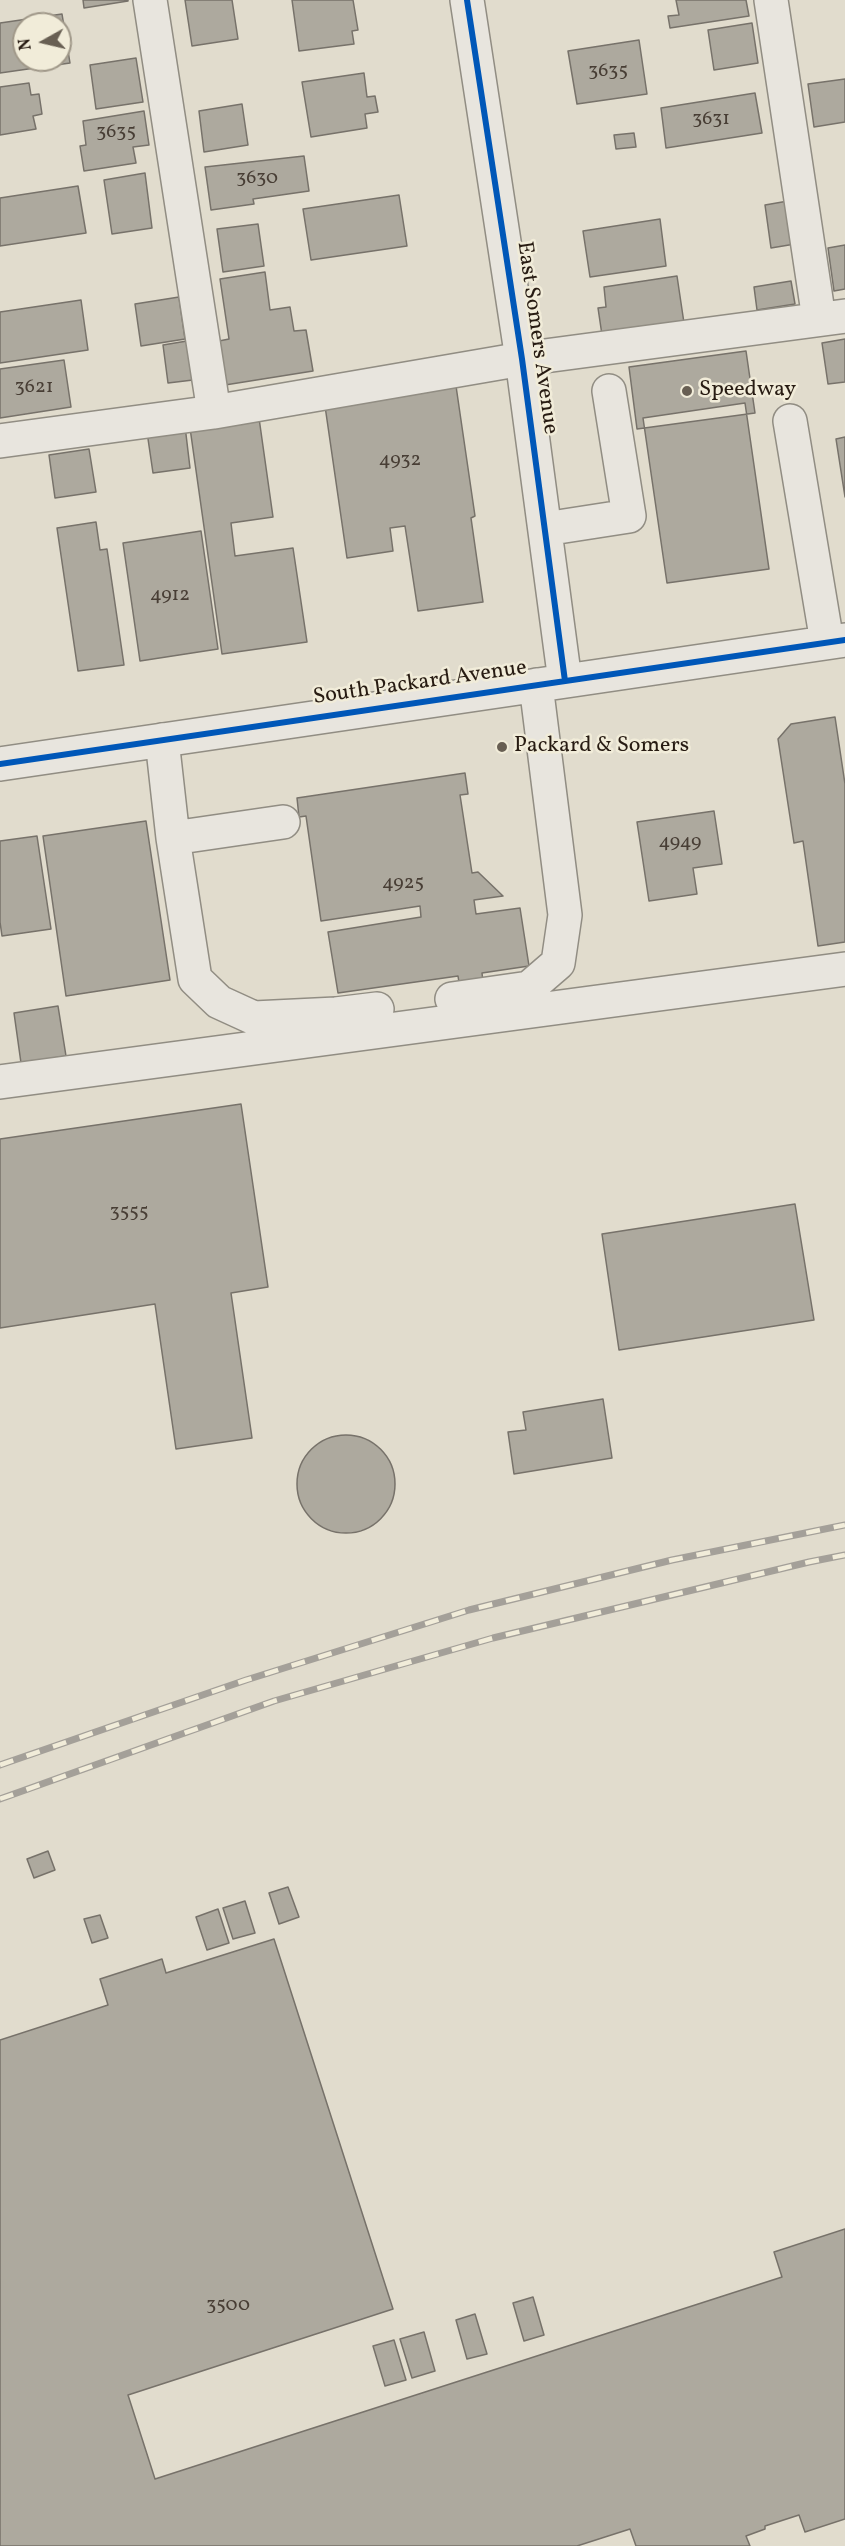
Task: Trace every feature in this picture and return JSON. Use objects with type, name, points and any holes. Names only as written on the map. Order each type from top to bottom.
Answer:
[{"type":"street","points":[[150,0],[214,412]]},
{"type":"street","name":"East Somers Avenue","points":[[162,740],[195,979],[219,1002],[254,1018],[336,1014],[529,988],[558,963],[565,915],[551,683],[545,529],[522,359],[467,0]]},
{"type":"street","points":[[0,441],[214,412],[522,359],[832,317],[771,0]]},
{"type":"street","points":[[545,529],[629,516],[609,391]]},
{"type":"street","points":[[790,421],[836,641]]},
{"type":"street","name":"South Packard Avenue","points":[[0,764],[836,641]]},
{"type":"street","points":[[174,838],[283,822]]},
{"type":"street","points":[[0,1082],[845,969]]},
{"type":"building","points":[[83,0],[128,0],[128,1],[84,8]]},
{"type":"building","points":[[185,0],[232,0],[238,39],[192,46]]},
{"type":"building","points":[[292,0],[353,0],[358,30],[352,31],[354,44],[299,51]]},
{"type":"building","points":[[676,0],[746,0],[749,16],[670,28],[668,16],[679,15]]},
{"type":"building","points":[[12,21],[12,71],[0,73],[0,23]]},
{"type":"building","points":[[752,23],[758,63],[714,70],[708,30]]},
{"type":"building","points":[[639,40],[647,94],[577,104],[568,51]]},
{"type":"building","points":[[136,58],[143,102],[96,109],[90,65]]},
{"type":"building","points":[[364,73],[367,97],[375,96],[378,112],[365,114],[367,128],[311,137],[302,82]]},
{"type":"building","points":[[845,79],[845,122],[814,127],[808,84]]},
{"type":"building","points":[[29,83],[31,95],[39,94],[42,114],[33,116],[36,129],[0,135],[0,87]]},
{"type":"building","points":[[755,93],[762,133],[666,148],[661,108]]},
{"type":"building","points":[[242,104],[248,145],[204,152],[199,111]]},
{"type":"building","points":[[144,111],[149,145],[133,147],[136,163],[84,171],[80,146],[86,145],[83,121]]},
{"type":"building","points":[[634,133],[636,147],[616,149],[614,135]]},
{"type":"building","points":[[304,156],[309,191],[253,199],[254,204],[211,210],[205,167]]},
{"type":"building","points":[[145,173],[152,228],[112,234],[104,180]]},
{"type":"building","points":[[78,186],[86,233],[0,246],[0,198]]},
{"type":"building","points":[[399,195],[407,246],[311,260],[303,209]]},
{"type":"building","points":[[788,201],[795,244],[771,248],[765,205]]},
{"type":"building","points":[[660,219],[666,266],[590,277],[583,231]]},
{"type":"building","points":[[258,224],[264,266],[223,272],[217,229]]},
{"type":"building","points":[[845,245],[845,289],[834,291],[828,248]]},
{"type":"building","points":[[265,272],[270,310],[290,307],[294,331],[306,330],[313,371],[225,385],[219,341],[229,339],[220,279]]},
{"type":"building","points":[[677,276],[684,323],[602,335],[598,308],[606,307],[604,287]]},
{"type":"building","points":[[791,281],[795,304],[757,310],[754,287]]},
{"type":"building","points":[[179,297],[185,339],[141,346],[135,304]]},
{"type":"building","points":[[81,300],[88,350],[0,363],[0,312]]},
{"type":"building","points":[[845,339],[845,382],[828,384],[822,343]]},
{"type":"building","points":[[187,341],[193,380],[168,383],[163,345]]},
{"type":"building","points":[[746,351],[755,413],[637,429],[629,367]]},
{"type":"building","points":[[64,360],[71,407],[0,418],[0,369]]},
{"type":"building","points":[[456,386],[475,516],[471,518],[483,602],[418,611],[405,526],[390,528],[393,551],[347,558],[325,406]]},
{"type":"building","points":[[745,403],[769,569],[667,583],[643,418]]},
{"type":"building","points":[[259,418],[273,517],[231,523],[235,556],[293,548],[307,642],[222,654],[190,428]]},
{"type":"building","points":[[185,426],[190,468],[153,473],[147,432]]},
{"type":"building","points":[[845,437],[845,497],[836,439]]},
{"type":"building","points":[[89,449],[96,492],[55,498],[49,455]]},
{"type":"building","points":[[96,522],[100,550],[107,549],[124,665],[78,671],[57,528]]},
{"type":"building","points":[[201,531],[218,649],[140,661],[123,543]]},
{"type":"building","points":[[835,717],[845,784],[845,942],[818,946],[803,841],[794,843],[778,739],[791,724]]},
{"type":"building","points":[[465,773],[468,794],[460,795],[472,873],[478,872],[503,896],[474,900],[476,914],[520,908],[529,966],[482,973],[484,991],[461,995],[458,976],[338,993],[328,932],[421,917],[420,906],[321,921],[306,816],[299,817],[297,798]]},
{"type":"building","points":[[714,811],[722,864],[693,868],[697,894],[649,901],[637,822]]},
{"type":"building","points":[[146,821],[170,980],[66,996],[43,836]]},
{"type":"building","points":[[37,836],[51,929],[2,936],[0,841]]},
{"type":"building","points":[[58,1006],[66,1056],[21,1063],[14,1013]]},
{"type":"building","points":[[241,1104],[268,1287],[231,1293],[252,1438],[176,1449],[155,1304],[0,1328],[0,1139]]},
{"type":"building","points":[[795,1204],[814,1320],[619,1350],[602,1234]]},
{"type":"building","points":[[603,1399],[612,1458],[514,1474],[508,1432],[526,1430],[523,1412]]},
{"type":"building","points":[[346,1435],[365,1439],[381,1449],[391,1465],[395,1484],[391,1503],[381,1519],[365,1529],[346,1533],[327,1529],[311,1519],[301,1503],[297,1484],[301,1465],[311,1449],[327,1439]]},
{"type":"building","points":[[48,1851],[55,1870],[34,1878],[27,1859]]},
{"type":"building","points":[[288,1887],[299,1917],[279,1924],[269,1893]]},
{"type":"building","points":[[245,1901],[255,1933],[233,1939],[223,1908]]},
{"type":"building","points":[[218,1909],[229,1943],[207,1950],[196,1917]]},
{"type":"building","points":[[100,1915],[108,1938],[92,1943],[84,1919]]},
{"type":"building","points":[[274,1939],[393,2309],[128,2395],[155,2479],[782,2277],[774,2252],[845,2229],[845,2519],[805,2532],[799,2515],[765,2526],[765,2529],[746,2536],[750,2546],[636,2546],[630,2529],[577,2546],[0,2546],[0,2040],[108,2005],[100,1979],[162,1959],[166,1973]]},
{"type":"building","points":[[533,2297],[544,2335],[524,2341],[513,2303]]},
{"type":"building","points":[[475,2314],[487,2354],[467,2359],[456,2320]]},
{"type":"building","points":[[424,2332],[435,2371],[412,2378],[400,2339]]},
{"type":"building","points":[[394,2340],[406,2380],[385,2386],[373,2346]]},
{"type":"railway","points":[[0,1765],[246,1680],[469,1610],[672,1560],[845,1525]]},
{"type":"railway","points":[[0,1799],[274,1701],[493,1638],[845,1555]]},
{"type":"cycle path","points":[[467,0],[522,359],[565,681]]},
{"type":"cycle path","points":[[0,764],[845,640]]},
{"type":"place","name":"Speedway","points":[[687,391]]},
{"type":"place","name":"Packard & Somers","points":[[502,747]]}]
